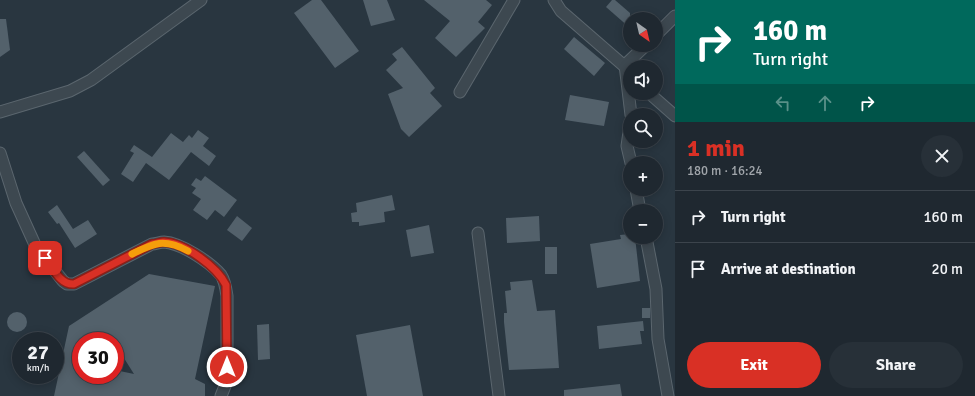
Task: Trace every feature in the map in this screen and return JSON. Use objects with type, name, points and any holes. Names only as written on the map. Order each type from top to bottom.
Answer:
[{"type":"street","points":[[0,112],[70,91],[91,80],[201,0]]},
{"type":"street","points":[[460,92],[514,0]]},
{"type":"street","points":[[554,0],[561,11],[623,64]]},
{"type":"street","points":[[663,28],[675,16]]},
{"type":"street","points":[[634,60],[641,52]]},
{"type":"street","points":[[657,100],[675,116]]},
{"type":"street","points":[[0,153],[16,203],[36,247],[62,281],[67,284],[74,284],[152,244],[164,242],[180,247],[203,259],[221,276],[226,285],[227,296],[227,381],[221,396]]},
{"type":"street","points":[[478,233],[499,396]]},
{"type":"street","points":[[647,244],[656,288],[658,339],[668,396]]},
{"type":"building","points":[[312,0],[321,0],[359,51],[335,68],[294,13]]},
{"type":"building","points":[[363,0],[387,0],[395,20],[371,26]]},
{"type":"building","points":[[424,0],[486,0],[492,5],[478,22],[485,28],[456,57],[435,38],[450,21]]},
{"type":"building","points":[[612,0],[615,0],[629,12],[623,12],[623,22],[606,7]]},
{"type":"building","points":[[0,19],[6,19],[10,50],[0,57]]},
{"type":"building","points":[[574,37],[605,63],[594,76],[564,49]]},
{"type":"building","points":[[402,47],[435,88],[430,93],[442,106],[409,137],[401,129],[388,94],[403,88],[386,70],[397,60],[392,54]]},
{"type":"building","points":[[570,95],[609,102],[604,126],[565,120]]},
{"type":"building","points":[[198,130],[209,138],[203,146],[216,156],[209,166],[191,152],[169,180],[146,163],[133,182],[121,174],[134,153],[130,151],[134,145],[152,157],[171,133],[183,142],[189,135],[192,138]]},
{"type":"building","points":[[84,151],[110,180],[103,186],[77,157]]},
{"type":"building","points":[[205,176],[237,200],[224,217],[215,210],[207,220],[193,210],[201,199],[192,193],[196,188],[191,185],[196,178],[201,181]]},
{"type":"building","points":[[392,195],[395,210],[384,212],[385,222],[359,226],[359,222],[352,222],[351,213],[357,212],[356,203]]},
{"type":"building","points":[[57,205],[73,229],[88,220],[97,234],[75,248],[59,223],[57,224],[48,212]]},
{"type":"building","points":[[237,216],[252,228],[242,241],[227,230]]},
{"type":"building","points":[[539,216],[540,241],[507,243],[506,218]]},
{"type":"building","points":[[429,225],[434,253],[411,257],[406,230]]},
{"type":"building","points":[[620,235],[623,235],[623,244],[636,244],[640,281],[597,288],[590,244],[621,239]]},
{"type":"building","points":[[545,247],[557,247],[557,274],[545,274]]},
{"type":"building","points":[[149,274],[215,286],[195,379],[205,384],[205,396],[54,396],[57,384],[64,384],[64,349],[69,326]]},
{"type":"building","points":[[532,280],[537,311],[555,310],[559,368],[509,370],[504,322],[504,313],[507,313],[505,291],[511,290],[510,282]]},
{"type":"building","points":[[642,308],[650,308],[650,318],[642,318]]},
{"type":"building","points":[[13,313],[21,313],[26,318],[26,326],[21,331],[13,331],[8,326],[8,318]]},
{"type":"building","points":[[643,321],[644,331],[640,331],[642,344],[599,349],[597,326]]},
{"type":"building","points":[[269,324],[270,359],[258,360],[257,325]]},
{"type":"building","points":[[410,325],[423,396],[367,396],[356,335]]},
{"type":"building","points":[[620,384],[622,396],[564,396],[564,390]]},
{"type":"slow traffic","points":[[132,254],[152,244],[164,242],[188,251]]},
{"type":"route","points":[[45,258],[62,281],[67,284],[74,284],[152,244],[164,242],[180,247],[203,259],[221,276],[226,285],[227,367]]}]
